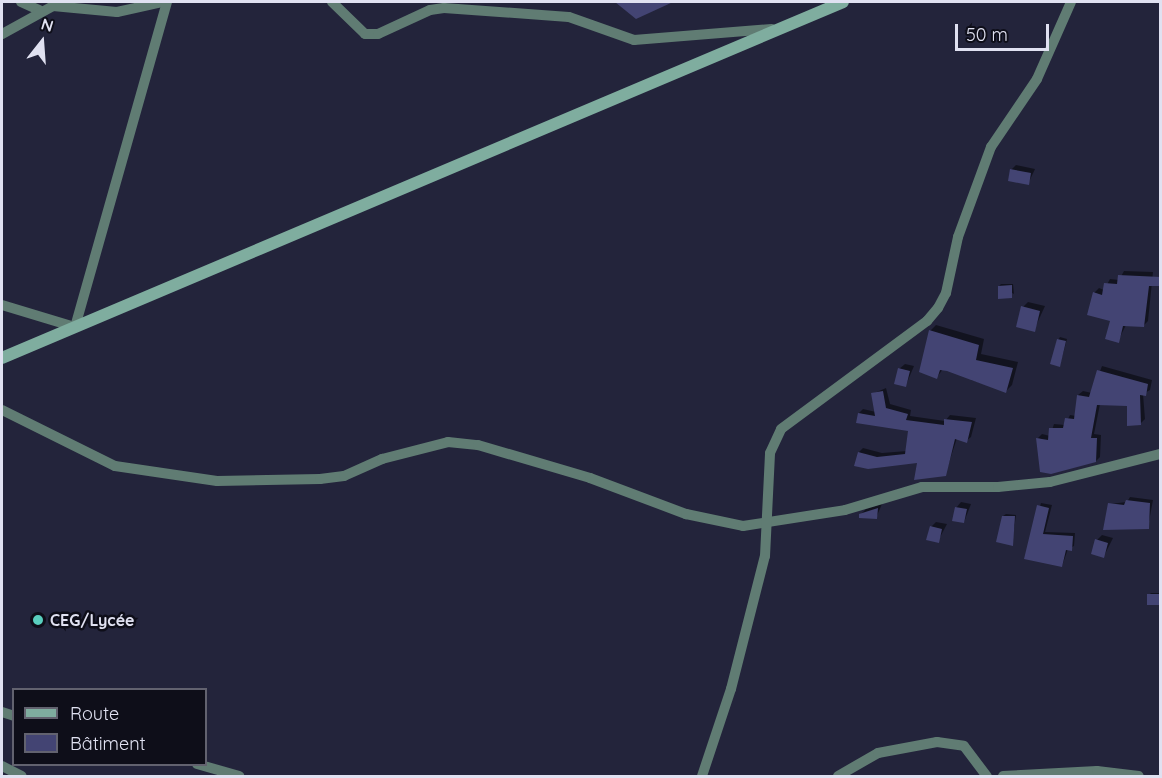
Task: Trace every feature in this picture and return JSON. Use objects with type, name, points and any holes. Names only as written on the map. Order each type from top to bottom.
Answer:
[{"type":"main road","points":[[2,358],[772,29],[843,2]]},
{"type":"street","points":[[21,2],[39,10]]},
{"type":"street","points":[[2,34],[39,10],[61,5],[117,12],[165,2],[75,327],[2,305]]},
{"type":"street","points":[[332,2],[365,34],[378,34],[430,10],[444,8],[569,17],[634,40],[772,29]]},
{"type":"street","points":[[702,777],[731,689],[765,556],[768,524],[765,489],[770,453],[781,429],[927,321],[938,308],[946,293],[958,237],[991,147],[1036,79],[1071,2]]},
{"type":"street","points":[[2,410],[115,466],[217,481],[321,479],[344,476],[382,459],[448,442],[478,445],[590,478],[707,520],[743,526],[768,524],[845,510],[922,487],[998,487],[1050,482],[1161,454]]},
{"type":"street","points":[[838,777],[878,753],[937,742],[964,746],[987,777]]},
{"type":"street","points":[[2,766],[22,777]]},
{"type":"street","points":[[200,766],[239,777]]},
{"type":"street","points":[[1003,777],[1097,771],[1139,777]]},
{"type":"building","points":[[615,2],[673,2],[636,19]]},
{"type":"building","points":[[1010,169],[1031,173],[1029,185],[1008,181]]},
{"type":"building","points":[[1118,275],[1161,277],[1161,286],[1149,286],[1144,327],[1123,326],[1119,343],[1105,339],[1110,321],[1087,315],[1093,292],[1102,295],[1104,283],[1117,284]]},
{"type":"building","points":[[1012,285],[1012,298],[998,299],[998,286]]},
{"type":"building","points":[[1021,306],[1040,311],[1035,332],[1016,327]]},
{"type":"building","points":[[929,330],[979,345],[976,360],[1013,368],[1006,393],[947,371],[940,370],[937,379],[919,372]]},
{"type":"building","points":[[1057,339],[1066,341],[1060,367],[1050,364]]},
{"type":"building","points":[[898,368],[910,371],[906,387],[894,384]]},
{"type":"building","points":[[1097,370],[1148,384],[1146,396],[1140,395],[1141,425],[1127,426],[1127,406],[1097,405],[1091,438],[1097,438],[1096,462],[1051,474],[1040,472],[1036,438],[1048,440],[1049,428],[1063,428],[1065,418],[1074,419],[1077,395],[1089,397]]},
{"type":"building","points":[[883,391],[886,408],[908,414],[906,420],[944,425],[944,419],[972,422],[967,443],[955,439],[946,476],[914,480],[917,463],[868,469],[854,466],[858,452],[877,457],[905,454],[908,431],[856,423],[858,413],[875,416],[871,393]]},
{"type":"building","points":[[1126,500],[1150,503],[1149,529],[1103,530],[1108,503],[1124,505]]},
{"type":"building","points":[[1037,505],[1049,508],[1043,534],[1073,536],[1072,551],[1066,550],[1062,567],[1024,559]]},
{"type":"building","points":[[955,507],[967,509],[964,523],[952,521]]},
{"type":"building","points":[[878,508],[877,519],[859,518],[859,514]]},
{"type":"building","points":[[1002,516],[1015,516],[1013,546],[996,542]]},
{"type":"building","points":[[930,526],[942,529],[939,543],[926,540]]},
{"type":"building","points":[[1095,539],[1108,543],[1104,558],[1091,554]]},
{"type":"building","points":[[1147,594],[1159,594],[1159,605],[1147,605]]},
{"type":"place","name":"CEG/Lycée","points":[[38,620]]}]
